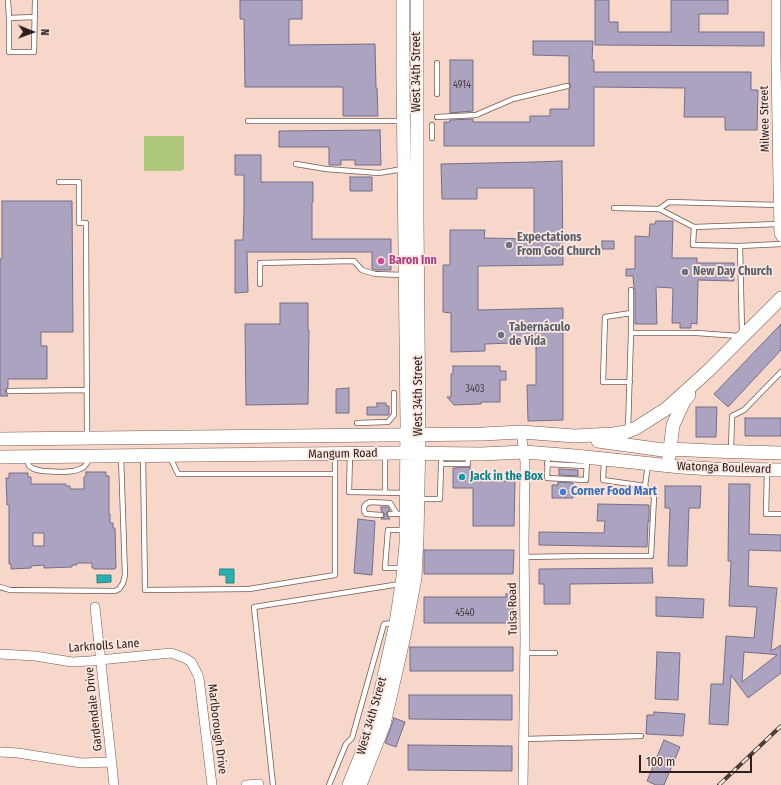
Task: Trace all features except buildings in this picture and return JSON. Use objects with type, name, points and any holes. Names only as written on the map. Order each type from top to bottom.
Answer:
[{"type":"main road","name":"West 34th Street","points":[[403,0],[405,275],[413,435]]},
{"type":"main road","name":"West 34th Street","points":[[349,785],[366,743],[378,704],[406,577],[417,537],[418,499],[413,453],[413,435],[417,220],[417,0]]},
{"type":"main road","points":[[404,121],[417,121]]},
{"type":"main road","name":"Mangum Road","points":[[0,439],[285,435],[413,435],[521,432],[575,436],[613,434],[636,428],[666,409],[781,298]]},
{"type":"main road","name":"Mangum Road","points":[[0,457],[413,453],[441,459],[468,454],[524,452],[548,459],[587,462],[604,459],[668,466],[673,425],[684,401],[708,370]]},
{"type":"main road","points":[[285,435],[285,454]]},
{"type":"main road","name":"Mangum Road","points":[[575,436],[663,450],[670,449]]},
{"type":"main road","points":[[87,438],[88,456]]},
{"type":"main road","name":"Watonga Boulevard","points":[[670,449],[781,453]]},
{"type":"main road","name":"West 34th Street","points":[[360,785],[384,724],[404,636],[406,530],[402,514],[413,453]]},
{"type":"main road","name":"Watonga Boulevard","points":[[668,466],[713,469],[781,470]]},
{"type":"street","name":"Milwee Street","points":[[776,0],[778,205],[779,233],[781,237]]},
{"type":"street","name":"Tulsa Road","points":[[521,432],[525,462],[523,785]]},
{"type":"street","name":"Gardendale Drive","points":[[95,607],[114,785]]},
{"type":"street","name":"Larknolls Lane","points":[[0,654],[34,656],[72,662],[171,653],[185,658]]},
{"type":"street","name":"Marlborough Drive","points":[[185,658],[190,662],[197,673],[212,785]]},
{"type":"street","points":[[0,752],[18,753],[81,763],[112,762]]},
{"type":"street","points":[[246,785],[259,784]]},
{"type":"lane","points":[[8,0],[10,52],[34,52],[35,0]]},
{"type":"lane","points":[[9,18],[34,17]]},
{"type":"lane","points":[[437,63],[437,94]]},
{"type":"lane","points":[[438,117],[476,115],[513,99],[567,86]]},
{"type":"lane","points":[[248,122],[404,121]]},
{"type":"lane","points":[[432,125],[432,138]]},
{"type":"lane","points":[[296,164],[326,169],[379,173],[404,169]]},
{"type":"lane","points":[[59,182],[79,182],[79,223],[86,224],[87,438]]},
{"type":"lane","points":[[659,209],[669,202],[778,205]]},
{"type":"lane","points":[[614,208],[659,209],[694,227],[779,224]]},
{"type":"lane","points":[[694,227],[693,245],[740,246],[781,244]]},
{"type":"lane","points":[[631,333],[697,333],[742,336],[740,246]]},
{"type":"lane","points":[[260,284],[260,263],[354,261],[362,270],[375,274],[405,275]]},
{"type":"lane","points":[[628,431],[631,290]]},
{"type":"lane","points":[[630,382],[603,382],[605,317],[631,313]]},
{"type":"lane","points":[[731,451],[732,416],[744,410],[781,372]]},
{"type":"lane","points":[[9,391],[87,390]]},
{"type":"lane","points":[[358,423],[388,422],[394,415],[394,393]]},
{"type":"lane","points":[[350,453],[349,492],[406,492]]},
{"type":"lane","points":[[385,453],[385,492]]},
{"type":"lane","points":[[143,456],[145,590],[248,590],[335,575],[335,454]]},
{"type":"lane","points":[[0,587],[10,590],[115,591],[119,589],[123,583],[125,575],[121,456]]},
{"type":"lane","points":[[169,456],[178,474],[335,474]]},
{"type":"lane","points":[[418,499],[440,499],[441,459]]},
{"type":"lane","points":[[548,459],[568,467],[587,462],[586,480],[547,478],[548,459]]},
{"type":"lane","points":[[524,557],[651,556],[654,497],[645,486],[603,480],[604,459]]},
{"type":"lane","points":[[645,486],[648,464]]},
{"type":"lane","points":[[767,470],[766,514],[781,514]]},
{"type":"lane","points":[[381,514],[366,514],[364,507],[370,502],[390,503],[402,514]]},
{"type":"lane","points":[[390,514],[402,514]]},
{"type":"lane","points":[[406,530],[388,530],[385,568],[406,577]]},
{"type":"lane","points":[[273,785],[254,607],[406,577]]},
{"type":"lane","points":[[329,785],[346,744],[352,738],[384,624],[396,623]]},
{"type":"lane","points":[[525,653],[555,653]]},
{"type":"lane","points":[[524,739],[640,736]]},
{"type":"lane","points":[[352,738],[366,743]]},
{"type":"green space","points":[[144,136],[184,136],[184,169],[181,171],[144,171]]},
{"type":"water","points":[[220,569],[234,569],[234,583],[226,583],[226,575],[219,575]]},
{"type":"water","points":[[97,575],[111,575],[111,582],[97,583]]},
{"type":"railway","points":[[719,785],[781,726]]},
{"type":"place","name":"Expectations From God Church","points":[[509,245]]},
{"type":"place","name":"Baron Inn","points":[[381,261]]},
{"type":"place","name":"New Day Church","points":[[685,272]]},
{"type":"place","name":"Tabernáculo de Vida","points":[[501,335]]},
{"type":"place","name":"Jack in the Box","points":[[462,477]]},
{"type":"place","name":"Corner Food Mart","points":[[563,492]]}]
